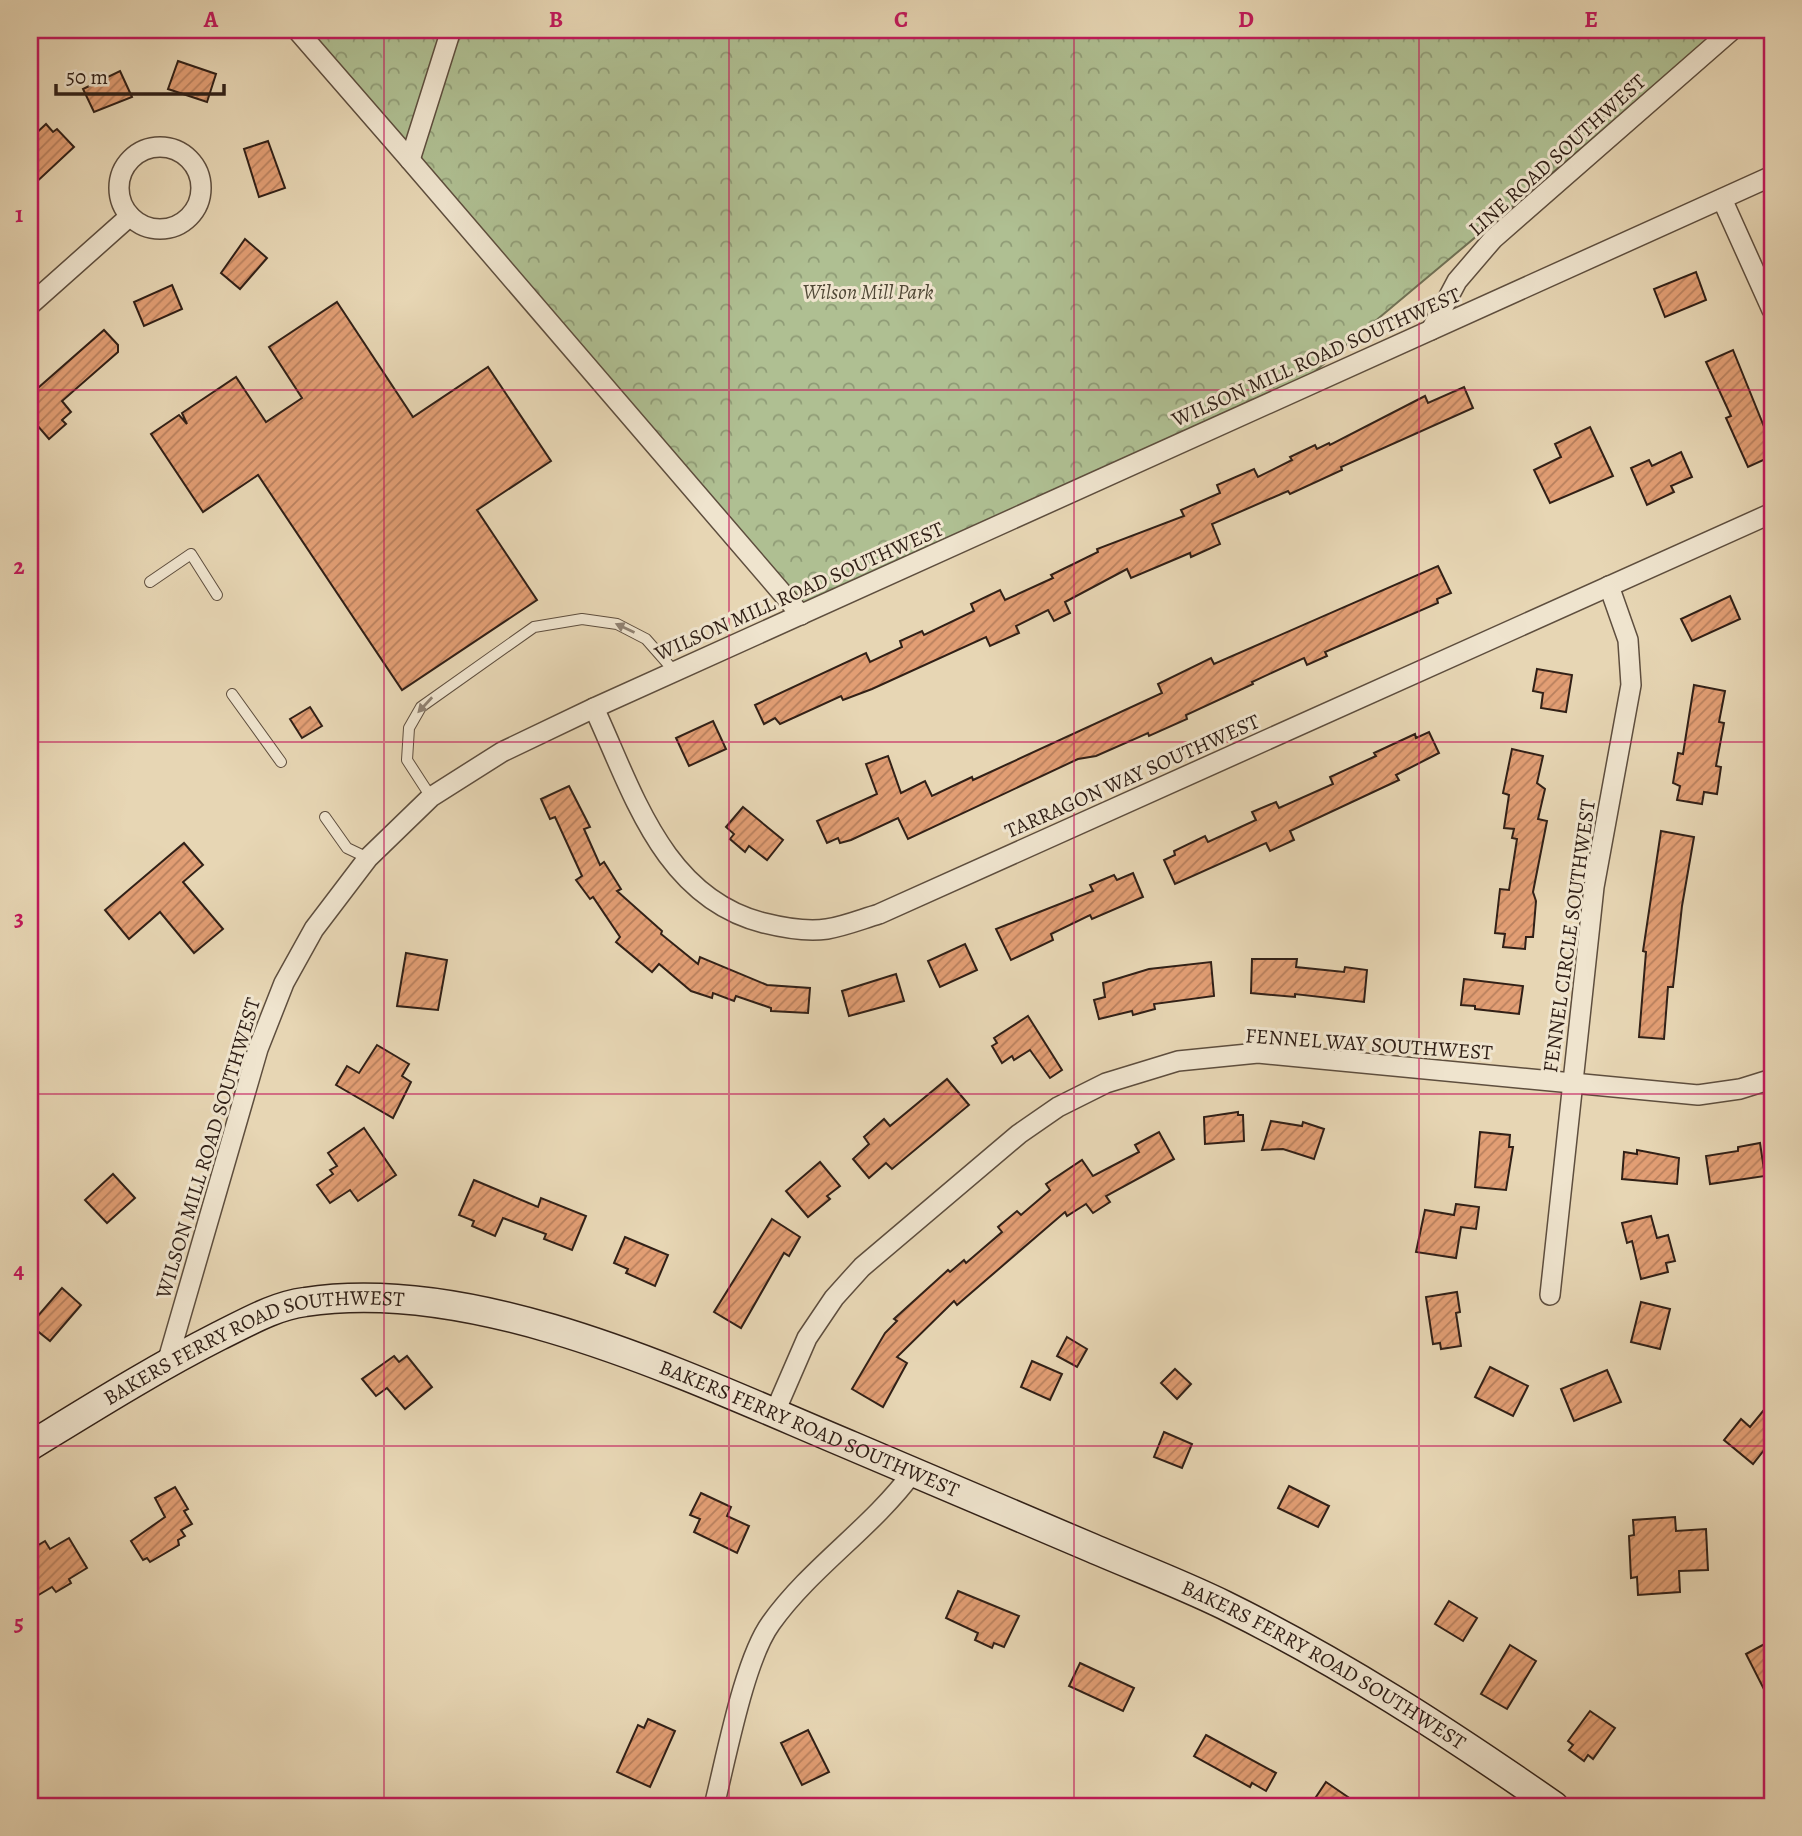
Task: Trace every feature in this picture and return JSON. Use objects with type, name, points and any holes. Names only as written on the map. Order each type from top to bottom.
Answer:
[{"type":"street","points":[[297,30],[802,615]]},
{"type":"street","points":[[410,160],[451,30]]},
{"type":"street","name":"LINE ROAD SOUTHWEST","points":[[1431,330],[1457,281],[1493,239],[1732,30]]},
{"type":"street","points":[[170,149],[192,164],[201,190],[192,215],[168,229],[141,225],[130,216],[123,205],[120,180],[133,157],[144,151],[170,149]]},
{"type":"street","name":"WILSON MILL ROAD SOUTHWEST","points":[[167,1363],[258,1049],[284,983],[314,929],[368,858],[431,797],[502,752],[594,708],[1772,176]]},
{"type":"street","points":[[1722,199],[1772,310]]},
{"type":"street","points":[[30,306],[130,216]]},
{"type":"street","name":"TARRAGON WAY SOUTHWEST","points":[[594,708],[654,838],[687,881],[716,904],[749,919],[784,928],[827,929],[879,915],[1772,513]]},
{"type":"street","name":"FENNEL CIRCLE SOUTHWEST","points":[[1550,1295],[1594,887],[1631,685],[1628,640],[1609,586]]},
{"type":"street","name":"FENNEL WAY SOUTHWEST","points":[[774,1414],[807,1338],[834,1298],[862,1267],[1019,1133],[1058,1107],[1106,1083],[1178,1061],[1258,1053],[1698,1095],[1740,1089],[1772,1079]]},
{"type":"street","name":"BAKERS FERRY ROAD SOUTHWEST","points":[[30,1446],[167,1363],[265,1313],[299,1303],[335,1298],[418,1299],[478,1310],[587,1340],[774,1414],[1243,1615],[1332,1662],[1437,1725],[1554,1806]]},
{"type":"street","points":[[714,1806],[753,1661],[769,1626],[792,1596],[893,1499],[913,1472]]},
{"type":"lane","points":[[150,582],[191,554],[217,595]]},
{"type":"lane","points":[[431,797],[407,760],[409,728],[421,707],[534,627],[582,619],[617,624],[646,639],[675,672]]},
{"type":"lane","points":[[232,694],[281,762]]},
{"type":"lane","points":[[325,817],[348,848],[368,858]]},
{"type":"green space","name":"Wilson Mill Park","points":[[291,30],[1723,30],[1294,389],[793,621],[558,326]]},
{"type":"building","points":[[178,61],[216,74],[207,102],[168,89]]},
{"type":"building","points":[[120,71],[132,97],[94,112],[83,89]]},
{"type":"building","points":[[46,124],[53,132],[57,129],[74,147],[30,188],[30,139]]},
{"type":"building","points":[[268,141],[285,188],[259,197],[244,149]]},
{"type":"building","points":[[245,239],[267,258],[240,289],[221,273]]},
{"type":"building","points":[[1696,272],[1706,300],[1665,317],[1654,289]]},
{"type":"building","points":[[172,285],[182,309],[144,326],[134,302]]},
{"type":"building","points":[[337,302],[413,417],[488,367],[551,461],[477,510],[537,600],[402,690],[258,475],[203,512],[151,434],[179,415],[187,424],[182,413],[236,377],[266,422],[302,398],[269,347]]},
{"type":"building","points":[[104,330],[118,345],[118,352],[62,401],[71,412],[62,420],[66,424],[49,439],[30,417],[30,395]]},
{"type":"building","points":[[1733,350],[1771,444],[1765,446],[1770,457],[1748,467],[1726,418],[1731,416],[1706,362]]},
{"type":"building","points":[[1464,387],[1473,408],[1341,467],[1342,470],[1290,494],[1288,491],[1212,524],[1220,544],[1191,557],[1190,553],[1131,578],[1127,569],[1065,602],[1070,613],[1054,621],[1048,610],[1016,626],[1019,633],[990,646],[986,637],[872,689],[843,700],[841,696],[780,724],[775,718],[764,724],[755,705],[866,653],[870,662],[902,647],[900,641],[922,631],[924,635],[974,611],[971,604],[1000,590],[1005,600],[1053,578],[1051,575],[1098,552],[1097,549],[1184,516],[1181,510],[1220,493],[1217,485],[1254,469],[1258,477],[1292,460],[1290,457],[1315,445],[1317,449],[1329,443],[1330,445],[1425,396],[1428,403]]},
{"type":"building","points":[[1590,427],[1613,476],[1550,503],[1534,470],[1561,457],[1555,444]]},
{"type":"building","points":[[1681,452],[1692,477],[1671,486],[1674,492],[1647,505],[1631,468],[1649,460],[1652,466]]},
{"type":"building","points":[[1438,566],[1451,593],[1437,599],[1438,603],[1325,652],[1327,656],[1307,665],[1304,658],[1186,715],[1187,719],[1096,756],[1078,759],[908,839],[898,818],[851,840],[840,843],[838,838],[827,843],[817,821],[877,794],[866,764],[888,756],[901,793],[925,781],[932,796],[972,777],[973,780],[1162,693],[1158,684],[1211,658],[1214,664]]},
{"type":"building","points":[[1730,596],[1740,619],[1692,641],[1681,619]]},
{"type":"building","points":[[1537,669],[1572,675],[1566,712],[1541,708],[1543,693],[1533,691]]},
{"type":"building","points":[[1694,685],[1725,691],[1719,722],[1724,723],[1716,766],[1721,767],[1717,794],[1704,792],[1702,804],[1677,800],[1680,786],[1673,783],[1678,753],[1683,754]]},
{"type":"building","points":[[310,707],[322,726],[302,738],[290,719]]},
{"type":"building","points":[[713,721],[726,749],[689,766],[676,738]]},
{"type":"building","points":[[1429,732],[1439,753],[1396,775],[1399,780],[1290,831],[1294,840],[1270,851],[1266,843],[1175,884],[1164,860],[1175,855],[1174,851],[1205,836],[1208,842],[1256,820],[1252,812],[1276,802],[1279,808],[1333,784],[1330,777],[1376,756],[1374,753],[1415,734],[1416,738]]},
{"type":"building","points":[[1512,749],[1543,756],[1537,783],[1545,789],[1538,819],[1547,821],[1533,892],[1536,901],[1533,937],[1526,937],[1525,949],[1503,947],[1505,934],[1495,933],[1500,889],[1509,890],[1517,839],[1512,838],[1514,829],[1504,828],[1509,795],[1503,793]]},
{"type":"building","points":[[569,786],[590,827],[584,829],[600,865],[604,862],[621,889],[617,891],[662,931],[661,934],[698,964],[700,957],[767,985],[810,988],[808,1013],[771,1011],[771,1008],[736,996],[734,1001],[713,993],[712,998],[691,991],[659,964],[652,972],[616,942],[620,937],[593,897],[590,899],[576,880],[582,876],[555,817],[550,819],[541,799]]},
{"type":"building","points":[[743,807],[783,840],[767,860],[749,846],[745,852],[730,839],[734,834],[726,827]]},
{"type":"building","points":[[1661,831],[1694,837],[1682,906],[1673,987],[1668,987],[1664,1039],[1639,1037],[1646,952],[1643,951]]},
{"type":"building","points":[[184,843],[203,865],[183,882],[223,929],[194,953],[160,912],[129,939],[105,910]]},
{"type":"building","points":[[1133,873],[1143,897],[1092,919],[1090,915],[1051,934],[1053,940],[1011,960],[996,929],[1093,891],[1090,885],[1114,875],[1117,880]]},
{"type":"building","points":[[965,944],[977,970],[940,987],[928,961]]},
{"type":"building","points":[[406,953],[447,960],[438,1010],[397,1006]]},
{"type":"building","points":[[1252,959],[1297,959],[1296,967],[1344,972],[1345,967],[1367,970],[1364,1002],[1295,994],[1295,997],[1251,993]]},
{"type":"building","points":[[1211,962],[1214,996],[1154,1004],[1155,1009],[1133,1015],[1132,1011],[1099,1019],[1094,1000],[1105,997],[1103,983],[1149,969]]},
{"type":"building","points":[[896,974],[904,1001],[849,1016],[842,991]]},
{"type":"building","points":[[1464,979],[1523,986],[1519,1014],[1461,1005]]},
{"type":"building","points":[[1028,1016],[1062,1070],[1050,1078],[1030,1050],[1014,1060],[1012,1056],[1002,1063],[992,1046],[997,1043],[994,1038]]},
{"type":"building","points":[[377,1045],[409,1064],[402,1076],[411,1082],[393,1118],[336,1085],[347,1066],[359,1073]]},
{"type":"building","points":[[947,1079],[969,1105],[892,1169],[886,1163],[869,1178],[853,1159],[869,1144],[864,1137],[884,1119],[890,1126]]},
{"type":"building","points":[[1238,1112],[1238,1115],[1243,1115],[1244,1141],[1205,1144],[1204,1117]]},
{"type":"building","points":[[1271,1121],[1302,1126],[1303,1122],[1324,1129],[1314,1159],[1283,1149],[1262,1150]]},
{"type":"building","points":[[364,1128],[396,1175],[358,1201],[350,1190],[330,1203],[317,1185],[333,1174],[330,1170],[337,1166],[328,1153]]},
{"type":"building","points":[[1159,1132],[1174,1159],[1106,1196],[1110,1202],[1093,1213],[1086,1204],[1067,1216],[1065,1212],[957,1305],[954,1301],[897,1357],[907,1363],[883,1407],[852,1389],[885,1333],[897,1321],[894,1319],[948,1270],[950,1272],[964,1260],[966,1263],[1002,1232],[998,1227],[1017,1211],[1021,1215],[1050,1190],[1046,1184],[1082,1160],[1093,1176],[1139,1152],[1135,1145]]},
{"type":"building","points":[[1480,1132],[1510,1135],[1509,1147],[1513,1147],[1506,1190],[1475,1187]]},
{"type":"building","points":[[1760,1143],[1765,1176],[1710,1184],[1706,1156],[1738,1151],[1738,1147]]},
{"type":"building","points":[[1637,1150],[1679,1158],[1677,1184],[1622,1179],[1624,1152],[1637,1154]]},
{"type":"building","points":[[820,1162],[840,1186],[827,1196],[830,1199],[808,1217],[786,1191]]},
{"type":"building","points":[[113,1174],[135,1198],[107,1223],[85,1200]]},
{"type":"building","points":[[474,1180],[538,1207],[541,1198],[586,1216],[572,1250],[544,1239],[546,1234],[503,1218],[495,1236],[472,1226],[474,1221],[459,1215]]},
{"type":"building","points":[[1456,1204],[1479,1207],[1476,1229],[1461,1227],[1456,1258],[1416,1252],[1425,1210],[1454,1215]]},
{"type":"building","points":[[1651,1216],[1657,1238],[1668,1235],[1675,1261],[1666,1263],[1668,1272],[1641,1279],[1632,1241],[1627,1243],[1622,1223]]},
{"type":"building","points":[[772,1219],[800,1237],[789,1256],[784,1253],[741,1328],[714,1312]]},
{"type":"building","points":[[625,1237],[668,1255],[655,1286],[626,1273],[628,1269],[614,1263]]},
{"type":"building","points":[[62,1288],[81,1305],[50,1341],[30,1325]]},
{"type":"building","points":[[1457,1292],[1460,1312],[1456,1313],[1461,1346],[1441,1349],[1440,1343],[1433,1344],[1426,1297]]},
{"type":"building","points":[[1641,1302],[1670,1309],[1660,1349],[1631,1342]]},
{"type":"building","points":[[1067,1337],[1087,1349],[1077,1367],[1057,1356]]},
{"type":"building","points":[[394,1356],[399,1362],[407,1356],[432,1387],[405,1409],[387,1388],[376,1396],[362,1379]]},
{"type":"building","points":[[1032,1361],[1062,1374],[1050,1400],[1021,1387]]},
{"type":"building","points":[[1490,1367],[1528,1386],[1513,1416],[1475,1397]]},
{"type":"building","points":[[1175,1369],[1191,1384],[1177,1399],[1161,1383]]},
{"type":"building","points":[[1607,1370],[1621,1402],[1574,1421],[1561,1389]]},
{"type":"building","points":[[1772,1400],[1772,1440],[1753,1464],[1724,1440],[1741,1419],[1750,1427]]},
{"type":"building","points":[[1164,1432],[1192,1444],[1182,1468],[1154,1457]]},
{"type":"building","points":[[1289,1486],[1329,1506],[1318,1527],[1278,1508]]},
{"type":"building","points":[[175,1487],[188,1509],[184,1511],[192,1524],[181,1530],[185,1536],[178,1540],[179,1545],[150,1562],[147,1558],[143,1560],[131,1541],[165,1517],[155,1498]]},
{"type":"building","points":[[701,1493],[731,1507],[727,1516],[749,1526],[737,1553],[694,1532],[700,1519],[690,1515]]},
{"type":"building","points":[[1675,1517],[1676,1531],[1706,1529],[1708,1570],[1679,1571],[1680,1592],[1638,1595],[1637,1577],[1631,1578],[1629,1536],[1634,1535],[1633,1520]]},
{"type":"building","points":[[69,1538],[87,1568],[69,1579],[71,1583],[56,1592],[52,1587],[30,1600],[30,1550],[45,1541],[50,1549]]},
{"type":"building","points":[[958,1591],[1019,1616],[1004,1647],[994,1643],[992,1648],[975,1640],[978,1633],[946,1618]]},
{"type":"building","points":[[1449,1601],[1477,1618],[1463,1641],[1435,1624]]},
{"type":"building","points":[[1772,1640],[1772,1705],[1746,1654]]},
{"type":"building","points":[[1510,1645],[1536,1661],[1507,1709],[1481,1694]]},
{"type":"building","points":[[1080,1663],[1134,1688],[1123,1711],[1069,1686]]},
{"type":"building","points":[[1590,1711],[1615,1728],[1593,1759],[1588,1755],[1584,1761],[1569,1750],[1573,1745],[1568,1741]]},
{"type":"building","points":[[648,1719],[675,1731],[650,1787],[617,1772],[638,1725],[644,1728]]},
{"type":"building","points":[[808,1730],[829,1772],[802,1785],[781,1743]]},
{"type":"building","points":[[1206,1735],[1276,1773],[1266,1791],[1252,1783],[1250,1787],[1194,1756]]},
{"type":"building","points":[[1326,1782],[1361,1806],[1310,1806]]}]
